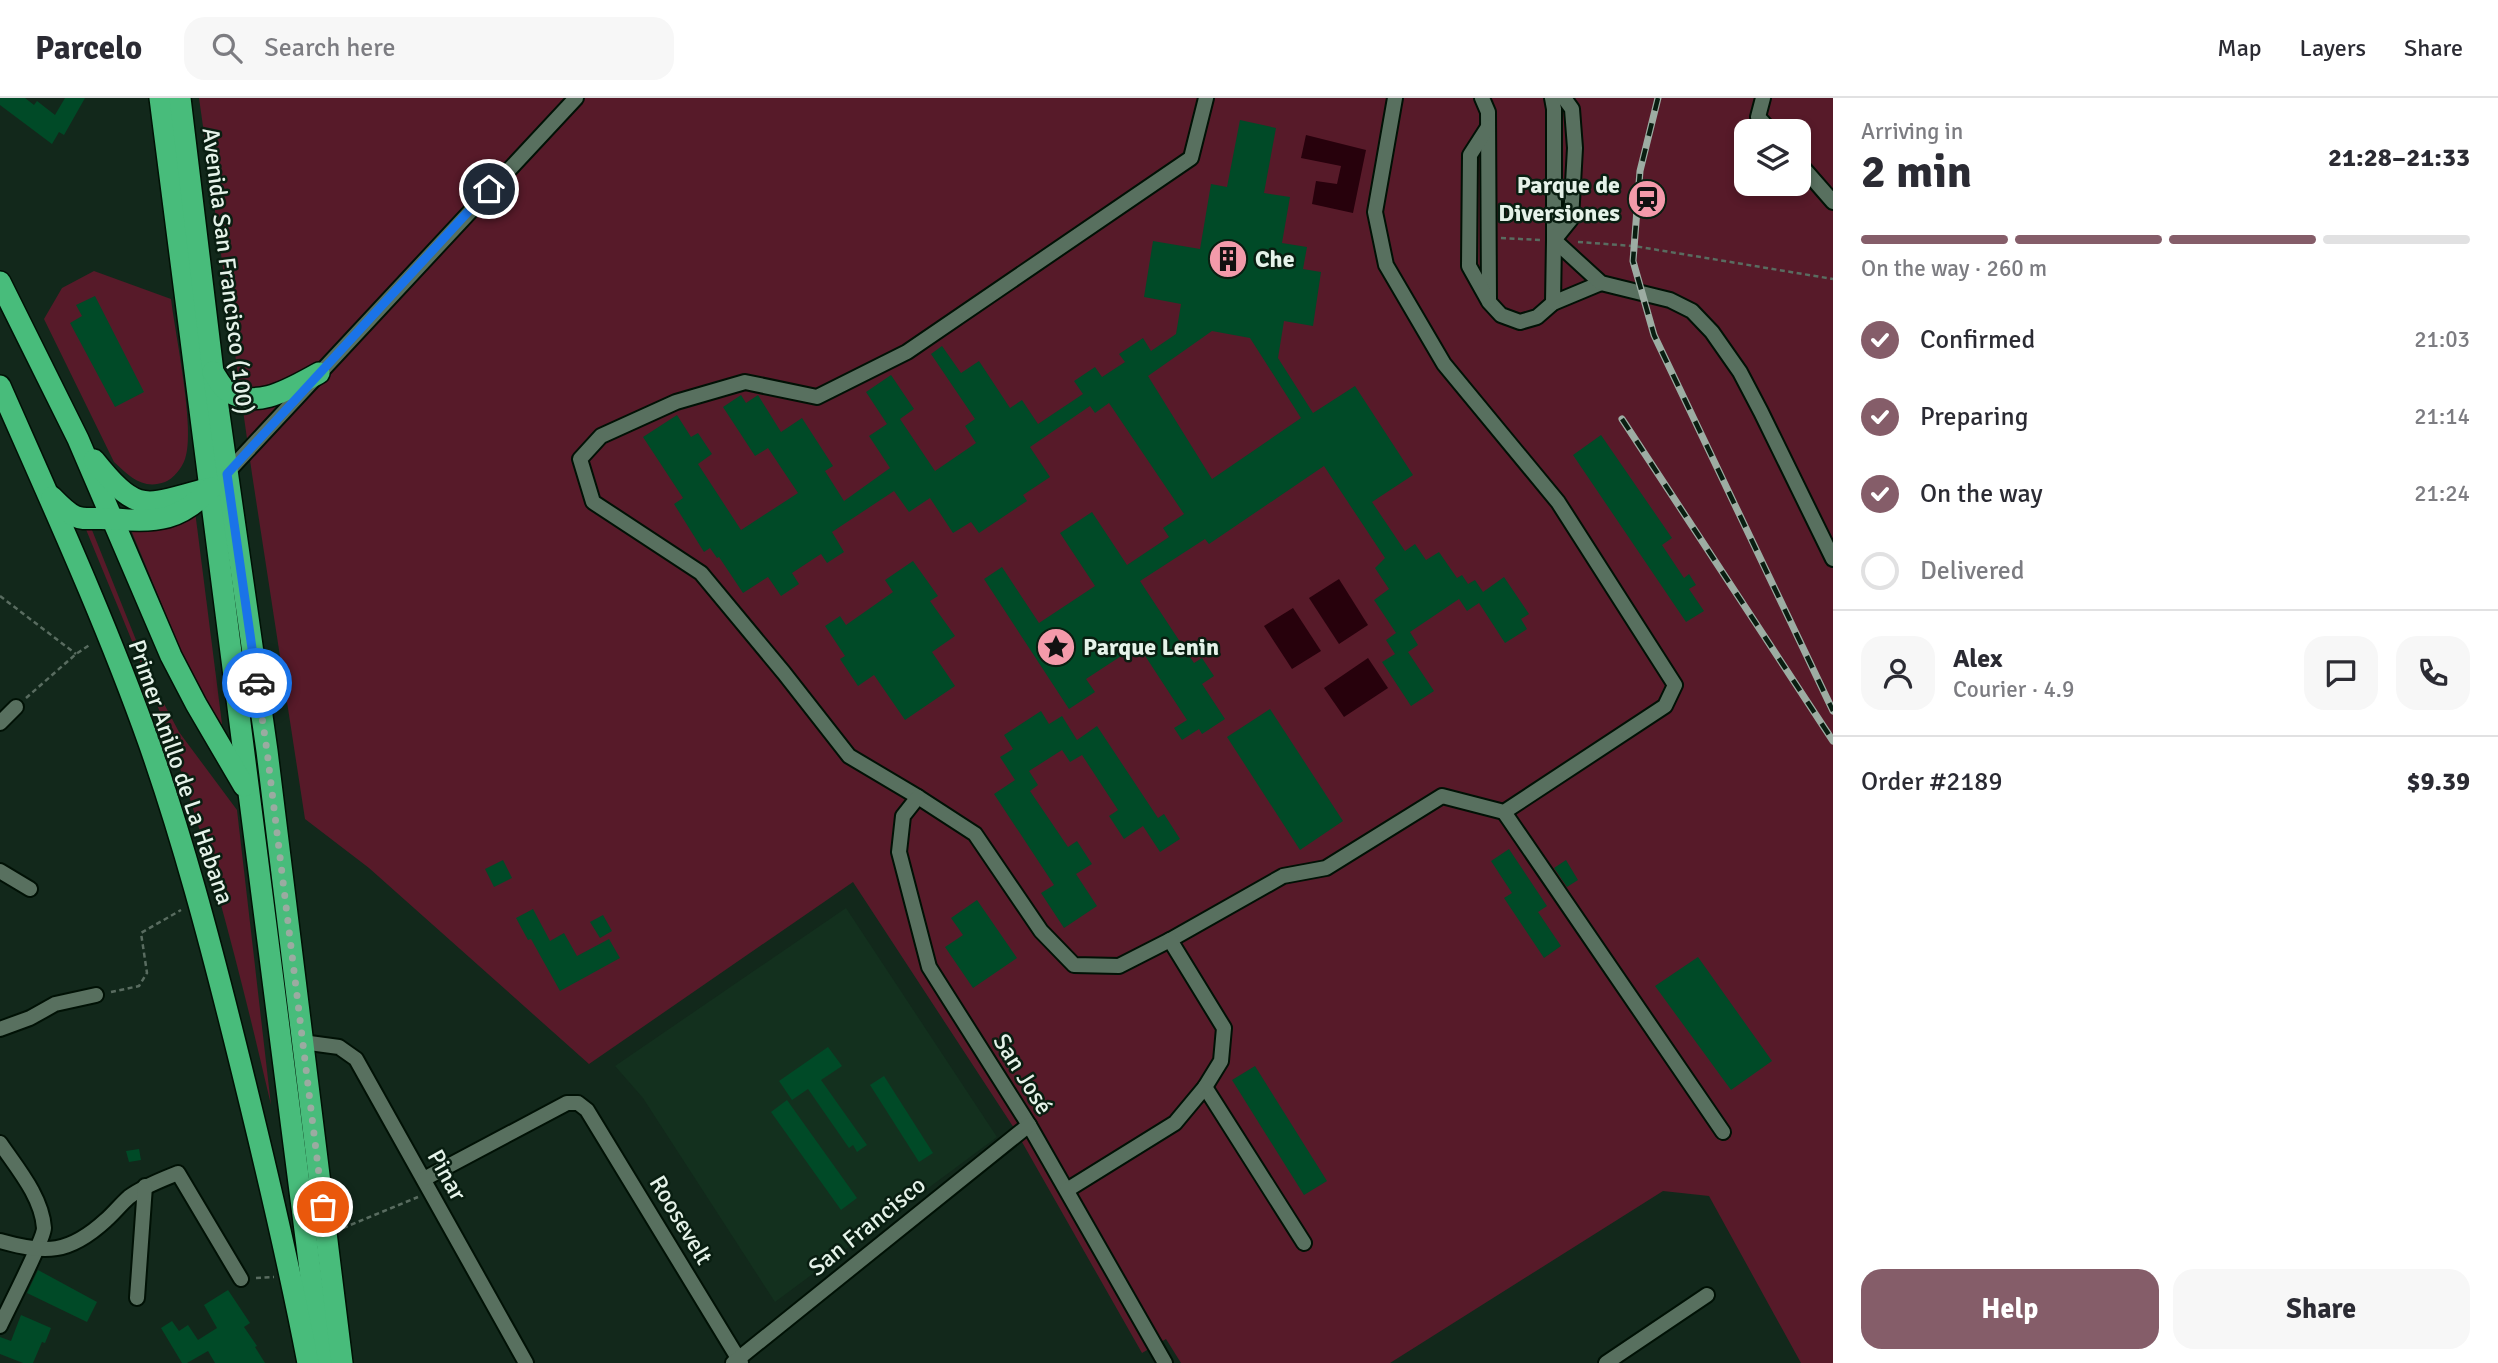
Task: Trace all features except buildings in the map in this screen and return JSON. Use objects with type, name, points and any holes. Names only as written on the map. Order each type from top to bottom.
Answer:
[{"type":"highway","name":"Avenida San Francisco (100)","points":[[160,98],[205,379],[227,474],[267,751],[342,1363]]},
{"type":"highway","name":"Avenida San Francisco (100)","points":[[180,98],[205,379],[211,488],[322,1363]]},
{"type":"highway","points":[[0,282],[78,439],[171,656],[195,704],[250,797],[282,867]]},
{"type":"highway","points":[[174,497],[191,481],[200,453],[205,379],[246,398],[254,398],[278,394],[319,373]]},
{"type":"highway","name":"Primer Anillo de La Habana","points":[[0,386],[48,493],[148,741],[199,900],[272,1188],[308,1363]]},
{"type":"highway","points":[[78,439],[108,477],[131,498],[152,503],[211,488]]},
{"type":"highway","points":[[48,493],[66,512],[81,520],[112,518],[137,522],[172,516],[192,506],[211,488]]},
{"type":"street","points":[[211,488],[227,474],[576,98]]},
{"type":"street","points":[[1206,98],[1191,158],[907,352],[817,397],[744,382],[676,402],[601,436],[580,459],[593,502],[701,573],[849,756],[975,834],[1041,932],[1074,965],[1119,966],[1283,876],[1326,868],[1442,796],[1504,812],[1723,1132]]},
{"type":"street","points":[[1395,98],[1375,212],[1386,265],[1444,364],[1558,502],[1675,685],[1665,706],[1504,812]]},
{"type":"street","points":[[1482,98],[1488,119],[1489,302]]},
{"type":"street","points":[[1499,98],[1470,155],[1469,266],[1489,302],[1501,316],[1520,322],[1537,317],[1553,303],[1601,283]]},
{"type":"street","points":[[1760,119],[1758,117],[1763,98]]},
{"type":"street","points":[[1553,303],[1554,101],[1572,109],[1575,148],[1570,219],[1554,240]]},
{"type":"street","points":[[1811,177],[1833,202]]},
{"type":"street","points":[[1554,240],[1601,283],[1670,299],[1692,311],[1712,332],[1740,372],[1833,559]]},
{"type":"street","points":[[0,723],[16,707]]},
{"type":"street","name":"San José","points":[[918,797],[903,816],[899,852],[929,967],[1029,1125],[1163,1359]]},
{"type":"street","points":[[0,871],[30,889]]},
{"type":"street","points":[[1067,1190],[1175,1123],[1205,1087],[1222,1061],[1224,1028],[1170,940]]},
{"type":"street","points":[[0,1028],[30,1018],[55,1004],[96,995]]},
{"type":"street","name":"Pinar","points":[[302,1042],[339,1047],[356,1059],[526,1363]]},
{"type":"street","points":[[1205,1087],[1304,1242]]},
{"type":"street","name":"Roosevelt","points":[[427,1185],[567,1103],[578,1103],[587,1110],[738,1361]]},
{"type":"street","name":"San Francisco","points":[[738,1361],[1029,1125]]},
{"type":"street","points":[[0,1143],[33,1193],[44,1231],[0,1326]]},
{"type":"street","points":[[0,1241],[36,1250],[69,1245],[83,1239],[145,1186],[178,1173],[241,1279]]},
{"type":"street","points":[[137,1298],[145,1186]]},
{"type":"street","points":[[1606,1363],[1707,1295]]},
{"type":"path","points":[[1487,237],[1634,246],[1833,279]]},
{"type":"path","points":[[0,596],[76,654]]},
{"type":"path","points":[[16,707],[76,654],[107,638]]},
{"type":"path","points":[[96,995],[139,985],[147,973],[141,933],[199,900]]},
{"type":"path","points":[[327,1234],[427,1185]]},
{"type":"path","points":[[241,1279],[291,1277]]},
{"type":"shaded area","name":"Parque Lenin","points":[[199,98],[1833,98],[1833,1363],[1801,1363],[1709,1196],[1663,1191],[1390,1363],[1181,1363],[1166,1339],[1142,1353],[1014,1128],[853,882],[589,1064],[369,868],[305,819],[252,474]]},
{"type":"shaded area","points":[[1306,135],[1366,150],[1353,213],[1312,204],[1316,181],[1337,184],[1341,166],[1301,158]]},
{"type":"shaded area","points":[[94,271],[171,299],[184,381],[188,445],[182,466],[165,482],[150,484],[137,481],[114,462],[44,319],[62,288]]},
{"type":"shaded area","points":[[195,511],[222,724],[218,725],[187,665],[131,530]]},
{"type":"shaded area","points":[[90,525],[154,685],[179,732],[237,810],[271,1105],[230,937],[194,812],[159,709],[85,527]]},
{"type":"shaded area","points":[[1339,579],[1368,625],[1339,644],[1309,598]]},
{"type":"shaded area","points":[[1293,608],[1321,651],[1292,669],[1264,626]]},
{"type":"shaded area","points":[[1368,658],[1388,688],[1344,717],[1324,688]]},
{"type":"shaded area","points":[[846,908],[997,1137],[775,1302],[643,1098],[615,1066]]},
{"type":"railway","points":[[1658,98],[1640,171],[1633,261],[1654,335],[1833,711]]},
{"type":"railway","points":[[1622,419],[1833,741]]},
{"type":"way so far","points":[[257,683],[323,1207]]},
{"type":"place","name":"Parque de Diversiones","points":[[1647,199]]},
{"type":"place","name":"Che","points":[[1228,259]]},
{"type":"place","name":"Parque Lenin","points":[[1056,647]]},
{"type":"route","points":[[257,683],[227,474],[489,189]]}]
